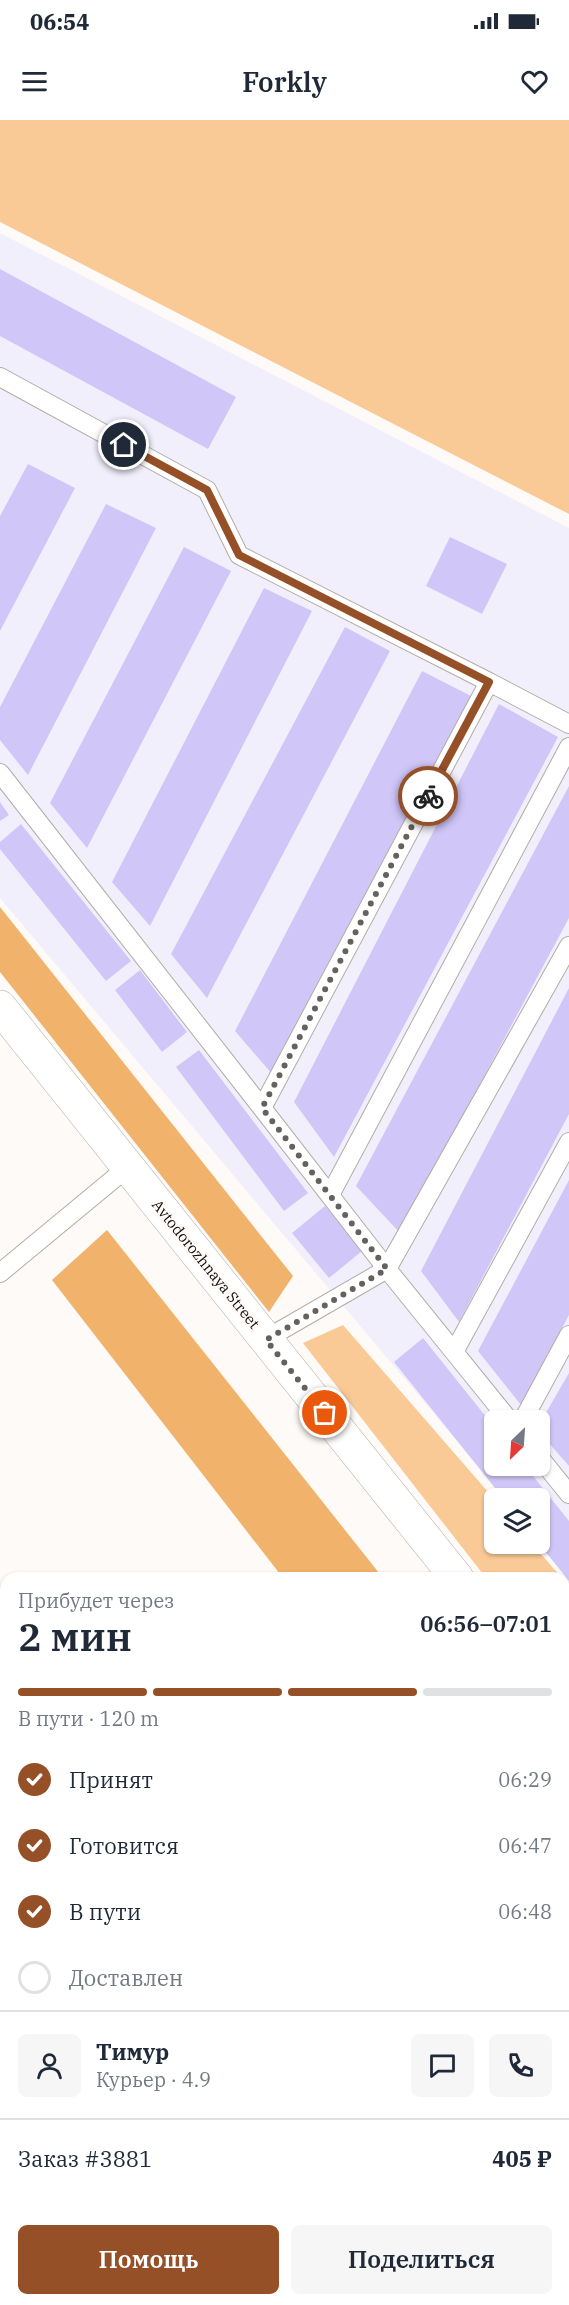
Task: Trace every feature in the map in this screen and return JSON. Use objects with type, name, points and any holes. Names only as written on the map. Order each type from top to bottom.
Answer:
[{"type":"street","name":"Avtodorozhnaya Street","points":[[0,1007],[452,1572]]},
{"type":"lane","points":[[0,377],[207,490],[239,555],[569,724]]},
{"type":"lane","points":[[262,1108],[489,682]]},
{"type":"lane","points":[[330,1195],[569,747]]},
{"type":"lane","points":[[0,773],[387,1269],[502,1410]]},
{"type":"lane","points":[[266,1340],[387,1269],[569,945]]},
{"type":"lane","points":[[454,1352],[569,1142]]},
{"type":"lane","points":[[0,1273],[128,1167]]},
{"type":"lane","points":[[528,1410],[569,1335]]},
{"type":"lane","points":[[550,1470],[569,1494]]},
{"type":"shaded area","points":[[0,120],[569,120],[569,514],[0,222]]},
{"type":"shaded area","points":[[0,233],[569,528],[568,1572],[550,1525],[550,1488],[497,1488],[486,1476],[550,1476],[550,1410],[484,1410],[484,1473],[0,898]]},
{"type":"shaded area","points":[[0,907],[293,1276],[269,1312],[0,972]]},
{"type":"shaded area","points":[[107,1230],[378,1572],[278,1572],[52,1280]]},
{"type":"shaded area","points":[[343,1325],[485,1488],[484,1554],[541,1554],[557,1572],[481,1572],[303,1343]]},
{"type":"building","points":[[0,269],[236,397],[208,449],[0,336]]},
{"type":"building","points":[[28,464],[75,488],[0,631],[0,516]]},
{"type":"building","points":[[106,504],[156,528],[28,775],[0,740],[0,707]]},
{"type":"building","points":[[450,537],[507,564],[482,614],[426,586]]},
{"type":"building","points":[[184,547],[231,571],[87,848],[50,803]]},
{"type":"building","points":[[264,588],[312,611],[150,926],[112,882]]},
{"type":"building","points":[[345,627],[390,651],[207,998],[171,954]]},
{"type":"building","points":[[422,671],[473,697],[272,1074],[235,1031]]},
{"type":"building","points":[[499,704],[558,737],[334,1157],[294,1102]]},
{"type":"building","points":[[569,786],[569,918],[400,1233],[356,1186]]},
{"type":"building","points":[[0,802],[9,815],[0,821]]},
{"type":"building","points":[[21,824],[131,961],[106,981],[0,849],[0,842]]},
{"type":"building","points":[[140,970],[187,1032],[162,1052],[115,990]]},
{"type":"building","points":[[569,988],[569,1114],[459,1322],[421,1271]]},
{"type":"building","points":[[199,1050],[308,1193],[284,1211],[176,1067]]},
{"type":"building","points":[[569,1180],[569,1315],[521,1405],[478,1351]]},
{"type":"building","points":[[325,1206],[362,1251],[329,1278],[292,1233]]},
{"type":"building","points":[[423,1338],[484,1414],[484,1474],[394,1362]]},
{"type":"building","points":[[569,1373],[569,1466],[550,1444],[550,1410],[548,1410]]},
{"type":"building","points":[[485,1476],[533,1476],[543,1488],[495,1488]]},
{"type":"building","points":[[550,1497],[569,1521],[569,1572],[562,1572],[547,1554],[550,1554]]},
{"type":"way so far","points":[[325,1413],[266,1340],[387,1269],[262,1108],[428,796]]},
{"type":"route","points":[[124,445],[207,490],[239,555],[489,682],[428,796]]}]
